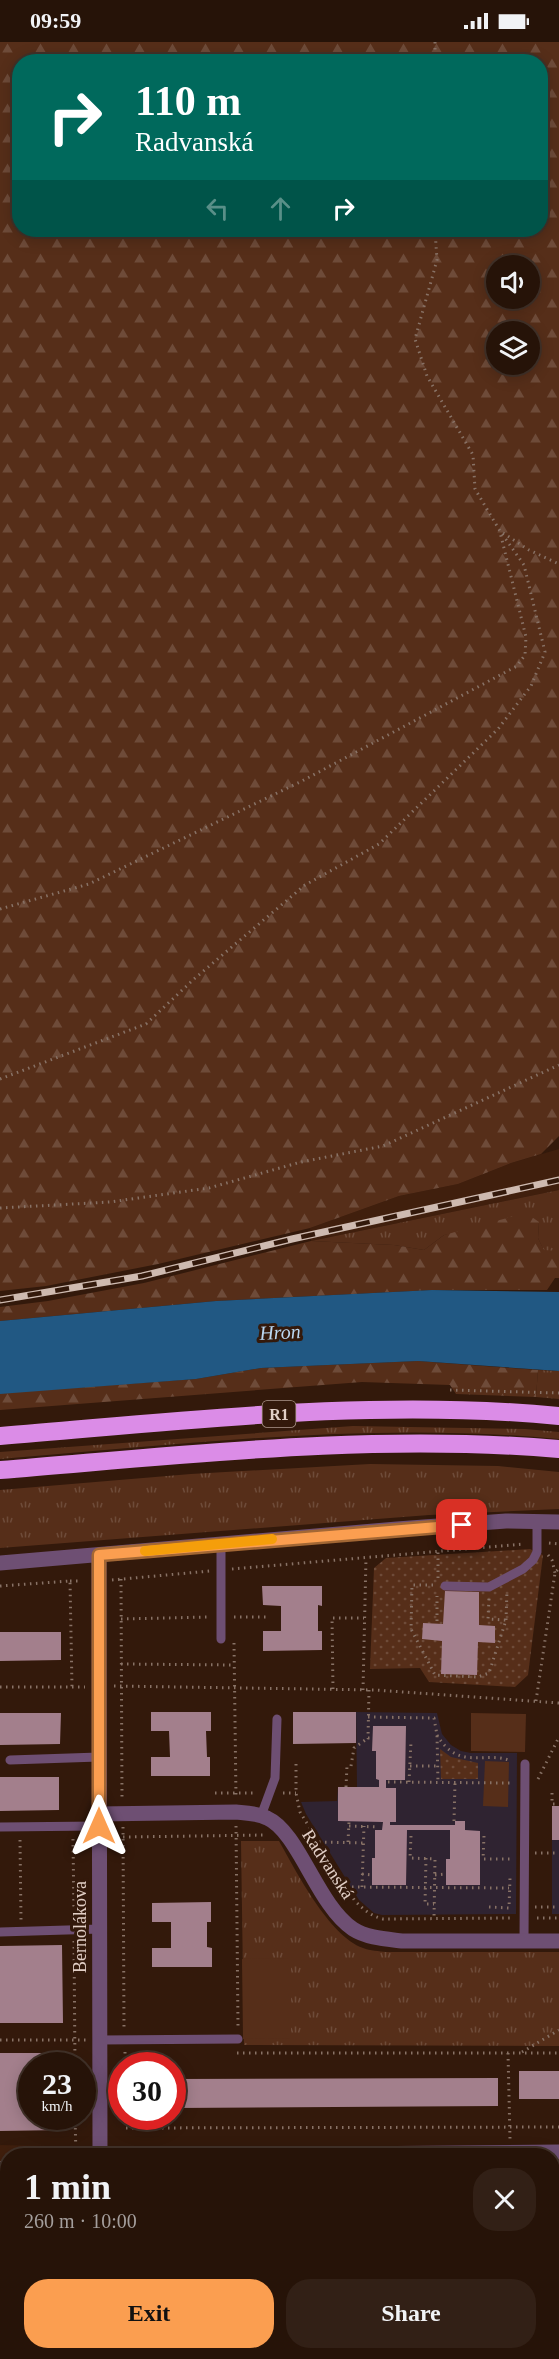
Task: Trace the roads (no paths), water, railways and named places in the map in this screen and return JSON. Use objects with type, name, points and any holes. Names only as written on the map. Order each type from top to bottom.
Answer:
[{"type":"highway","name":"R1","points":[[0,1436],[369,1409],[450,1409],[559,1416]]},
{"type":"highway","name":"R1","points":[[0,1470],[282,1447],[370,1443],[559,1449]]},
{"type":"street","points":[[0,1563],[397,1529],[537,1521],[559,1522]]},
{"type":"street","name":"Bernolákova","points":[[99,1555],[100,2148]]},
{"type":"street","name":"Radvanská","points":[[99,1820],[236,1812],[261,1816],[273,1821],[285,1833],[332,1910],[354,1930],[379,1938],[402,1941],[559,1941]]},
{"type":"lane","points":[[442,1585],[489,1587],[523,1569],[533,1560],[537,1543],[537,1521]]},
{"type":"lane","points":[[221,1640],[222,1544]]},
{"type":"lane","points":[[261,1816],[271,1793],[277,1764],[277,1719]]},
{"type":"lane","points":[[10,1760],[99,1758]]},
{"type":"lane","points":[[524,1941],[525,1764]]},
{"type":"lane","points":[[0,1827],[73,1827],[99,1820]]},
{"type":"lane","points":[[0,1932],[100,1929]]},
{"type":"lane","points":[[100,2040],[238,2039]]},
{"type":"water","name":"Hron","points":[[432,1290],[559,1292],[559,1371],[418,1361],[261,1368],[196,1379],[0,1394],[0,1321],[216,1301]]},
{"type":"railway","points":[[0,1300],[142,1276],[292,1239],[559,1180]]}]
